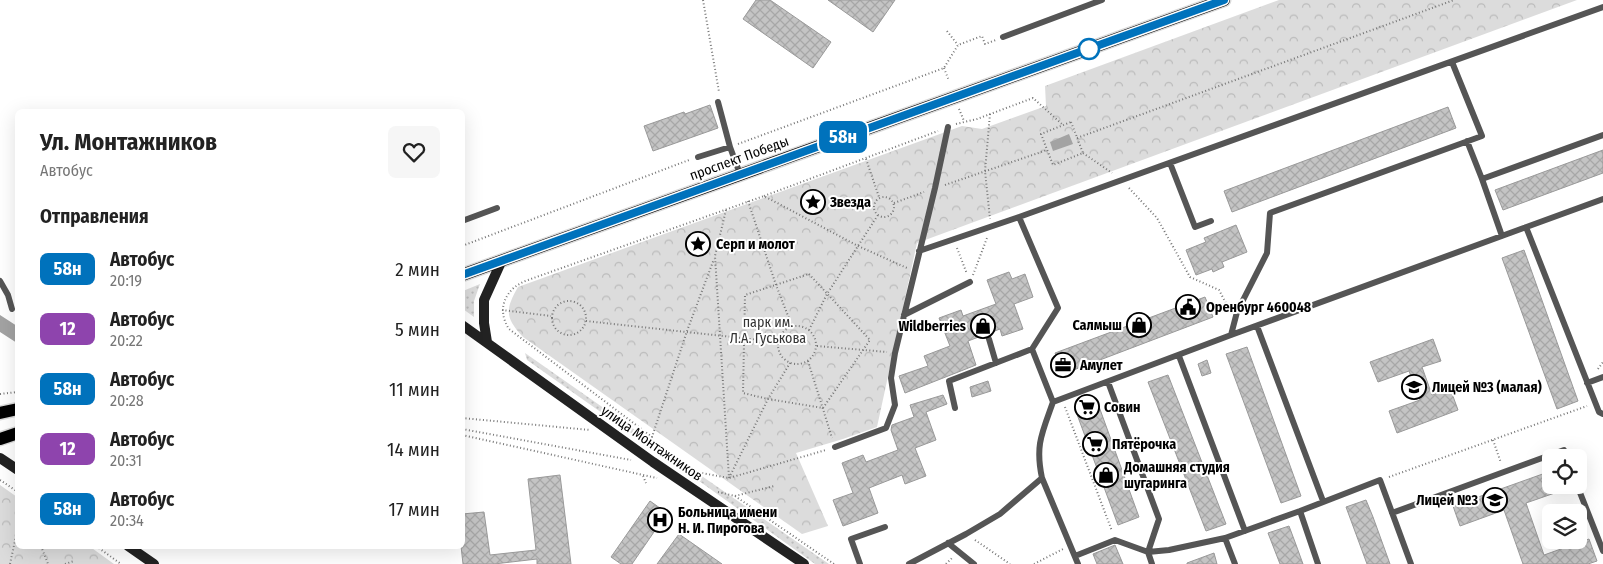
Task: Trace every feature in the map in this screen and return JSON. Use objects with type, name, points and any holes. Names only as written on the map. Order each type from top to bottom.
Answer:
[{"type":"main road","name":"проспект Победы","points":[[465,274],[1196,8],[1224,0]]},
{"type":"main road","points":[[487,342],[484,323],[484,300],[502,260]]},
{"type":"main road","name":"улица Монтажников","points":[[465,327],[653,462],[804,564]]},
{"type":"main road","points":[[0,413],[15,410]]},
{"type":"main road","points":[[0,439],[15,434]]},
{"type":"main road","points":[[0,458],[15,468]]},
{"type":"main road","points":[[132,549],[154,564]]},
{"type":"lane","points":[[1003,37],[1102,0]]},
{"type":"lane","points":[[919,251],[1019,217],[1603,7]]},
{"type":"lane","points":[[1231,335],[1237,312],[1267,253],[1270,213],[1482,136],[1452,62]]},
{"type":"lane","points":[[718,102],[730,147],[740,174]]},
{"type":"lane","points":[[835,447],[886,428],[895,405],[891,378],[895,353],[948,127]]},
{"type":"lane","points":[[1482,179],[1603,135]]},
{"type":"lane","points":[[1467,141],[1502,236]]},
{"type":"lane","points":[[698,157],[730,147]]},
{"type":"lane","points":[[1170,163],[1195,227],[1211,221]]},
{"type":"lane","points":[[1053,402],[1603,199]]},
{"type":"lane","points":[[465,220],[497,208]]},
{"type":"lane","points":[[954,408],[949,381],[1032,349],[1058,308],[1019,217]]},
{"type":"lane","points":[[1526,227],[1595,403],[1599,412],[1603,414]]},
{"type":"lane","points":[[0,281],[8,295],[12,309]]},
{"type":"lane","points":[[904,315],[970,282]]},
{"type":"lane","points":[[1257,326],[1324,501]]},
{"type":"lane","points":[[989,339],[996,363]]},
{"type":"lane","points":[[1032,349],[1053,402],[1039,439],[1038,460],[1042,478],[1078,564]]},
{"type":"lane","points":[[1178,356],[1246,531]]},
{"type":"lane","points":[[1587,383],[1603,377]]},
{"type":"lane","points":[[1108,382],[1159,519],[1148,552],[1152,564]]},
{"type":"lane","points":[[1392,513],[1542,458]]},
{"type":"lane","points":[[909,564],[1000,514],[1042,478]]},
{"type":"lane","points":[[1075,556],[1116,540],[1148,552],[1169,550],[1226,538],[1380,480],[1411,564]]},
{"type":"lane","points":[[1581,494],[1603,551]]},
{"type":"lane","points":[[1300,511],[1318,564]]},
{"type":"lane","points":[[860,564],[851,539],[885,527]]},
{"type":"lane","points":[[1226,538],[1235,564]]},
{"type":"lane","points":[[948,544],[974,564]]},
{"type":"path","points":[[704,0],[719,95],[718,102]]},
{"type":"path","points":[[1077,138],[1454,0]]},
{"type":"path","points":[[947,31],[958,45]]},
{"type":"path","points":[[730,147],[944,68],[958,45],[982,36],[985,44]]},
{"type":"path","points":[[944,68],[949,81]]},
{"type":"path","points":[[652,437],[509,329],[504,321],[502,310],[512,288],[519,283],[866,159],[964,121],[977,119],[1033,98],[1064,125]]},
{"type":"path","points":[[958,107],[964,121]]},
{"type":"path","points":[[970,282],[991,226],[985,171],[990,114]]},
{"type":"path","points":[[1083,153],[1053,165],[1041,134],[1071,122],[1083,153],[1122,180],[1158,218],[1190,277],[1219,290],[1230,311]]},
{"type":"path","points":[[894,203],[1047,150]]},
{"type":"path","points":[[465,245],[659,170],[698,157]]},
{"type":"path","points":[[866,159],[879,197]]},
{"type":"path","points":[[764,196],[858,246],[914,271]]},
{"type":"path","points":[[879,197],[888,197],[894,203],[894,209],[890,215],[884,217],[878,216],[873,208],[875,201],[879,197]]},
{"type":"path","points":[[748,201],[792,326]]},
{"type":"path","points":[[646,483],[644,476],[653,462],[652,437],[687,331],[715,256],[727,209]]},
{"type":"path","points":[[809,330],[827,294],[878,216]]},
{"type":"path","points":[[953,239],[970,282]]},
{"type":"path","points":[[715,256],[729,478],[768,399],[790,363]]},
{"type":"path","points":[[810,274],[870,340],[823,408],[743,393],[744,295],[810,274]]},
{"type":"path","points":[[571,300],[584,310],[586,321],[581,331],[576,334],[564,335],[554,328],[551,316],[556,306],[571,300]]},
{"type":"path","points":[[502,310],[551,316]]},
{"type":"path","points":[[586,321],[778,342]]},
{"type":"path","points":[[792,326],[801,326],[809,330],[815,337],[817,346],[814,355],[808,362],[790,363],[782,356],[778,342],[783,332],[792,326]]},
{"type":"path","points":[[817,346],[895,353]]},
{"type":"path","points":[[808,362],[835,447]]},
{"type":"path","points":[[0,394],[15,392]]},
{"type":"path","points":[[1062,399],[1116,540]]},
{"type":"path","points":[[1380,480],[1595,403]]},
{"type":"path","points":[[465,418],[595,431]]},
{"type":"path","points":[[633,435],[652,437]]},
{"type":"path","points":[[465,436],[657,478]]},
{"type":"path","points":[[1493,440],[1505,472]]},
{"type":"path","points":[[0,480],[15,490]]},
{"type":"path","points":[[735,496],[774,486]]},
{"type":"path","points":[[716,491],[735,496],[834,564]]},
{"type":"path","points":[[966,534],[1010,564]]},
{"type":"path","points":[[10,564],[15,542]]},
{"type":"path","points":[[1034,564],[1071,546]]},
{"type":"path","points":[[42,549],[48,564]]},
{"type":"path","points":[[100,549],[121,564]]},
{"type":"path","points":[[65,564],[74,560]]},
{"type":"green space","name":"парк им. Л.А. Гуськова","points":[[1279,0],[1577,0],[917,243],[877,427],[796,453],[828,526],[802,534],[523,337],[510,318],[509,308],[518,287],[962,126],[982,129],[1046,106],[1045,86]]},
{"type":"green space","points":[[480,284],[474,301],[474,317],[465,310],[465,290]]},
{"type":"green space","points":[[525,353],[648,439],[646,444],[527,360]]},
{"type":"green space","points":[[654,443],[829,564],[815,564],[653,448]]},
{"type":"green space","points":[[0,485],[15,496],[15,549],[93,549],[114,564],[0,564]]},
{"type":"shaded area","points":[[1069,134],[1073,144],[1053,151],[1050,142]]},
{"type":"shaded area","points":[[0,315],[15,325],[15,342],[0,332]]},
{"type":"building","points":[[756,0],[770,0],[831,42],[813,68],[743,19]]},
{"type":"building","points":[[828,0],[895,0],[873,32]]},
{"type":"building","points":[[710,105],[718,128],[653,151],[644,126]]},
{"type":"building","points":[[1448,107],[1456,128],[1232,212],[1224,191]]},
{"type":"building","points":[[1603,150],[1603,173],[1503,210],[1495,190]]},
{"type":"building","points":[[1236,225],[1247,252],[1222,262],[1224,267],[1213,272],[1212,269],[1196,275],[1186,250],[1206,242],[1204,238]]},
{"type":"building","points":[[1524,250],[1578,401],[1557,409],[1502,258]]},
{"type":"building","points":[[1009,272],[1012,279],[1025,274],[1033,297],[1014,304],[1023,329],[1002,336],[1000,329],[968,341],[976,365],[905,393],[899,376],[928,366],[924,356],[950,346],[939,318],[961,310],[963,316],[996,304],[987,280]]},
{"type":"building","points":[[1205,297],[1213,317],[1063,374],[1055,353]]},
{"type":"building","points":[[1433,339],[1441,361],[1422,367],[1432,395],[1450,388],[1458,410],[1397,433],[1389,411],[1420,400],[1409,371],[1378,382],[1370,362]]},
{"type":"building","points":[[1247,347],[1301,496],[1281,503],[1226,354]]},
{"type":"building","points":[[1207,360],[1211,373],[1202,376],[1198,364]]},
{"type":"building","points":[[1168,375],[1226,524],[1206,531],[1148,382]]},
{"type":"building","points":[[988,381],[991,391],[972,397],[970,387]]},
{"type":"building","points":[[943,395],[947,404],[926,412],[936,440],[915,448],[926,476],[905,484],[902,475],[869,488],[878,513],[843,526],[833,500],[853,493],[842,463],[863,455],[866,462],[898,450],[891,430],[892,425],[914,417],[910,405]]},
{"type":"building","points":[[1097,401],[1139,517],[1118,525],[1075,409]]},
{"type":"building","points":[[1542,474],[1542,494],[1552,494],[1526,503],[1544,555],[1561,549],[1587,549],[1587,540],[1589,539],[1597,561],[1588,564],[1523,564],[1504,510],[1460,526],[1453,506]]},
{"type":"building","points":[[560,475],[571,564],[537,564],[537,559],[494,564],[463,564],[461,549],[465,549],[465,514],[484,512],[490,555],[536,550],[528,479]]},
{"type":"building","points":[[1366,500],[1390,564],[1367,564],[1346,507]]},
{"type":"building","points":[[650,501],[667,513],[632,564],[621,564],[611,557]]},
{"type":"building","points":[[1289,526],[1303,564],[1280,564],[1268,533]]},
{"type":"building","points":[[679,534],[722,564],[657,564]]},
{"type":"building","points":[[1115,545],[1123,564],[1097,564],[1093,554]]},
{"type":"building","points":[[1214,553],[1217,564],[1187,564],[1187,563]]},
{"type":"bus line","name":"58н","points":[[465,274],[1224,0]]},
{"type":"place","name":"Звезда","points":[[813,202]]},
{"type":"place","name":"Серп и молот","points":[[698,244]]},
{"type":"place","name":"Оренбург 460048","points":[[1188,307]]},
{"type":"place","name":"Салмыш","points":[[1139,325]]},
{"type":"place","name":"Wildberries","points":[[983,326]]},
{"type":"place","name":"Амулет","points":[[1063,365]]},
{"type":"place","name":"Лицей №3 (малая)","points":[[1414,387]]},
{"type":"place","name":"Совин","points":[[1087,407]]},
{"type":"place","name":"Пятёрочка","points":[[1095,444]]},
{"type":"place","name":"Домашняя студия шугаринга","points":[[1106,475]]},
{"type":"place","name":"Лицей №3","points":[[1495,500]]},
{"type":"place","name":"Больница имени Н. И. Пирогова","points":[[660,520]]}]
